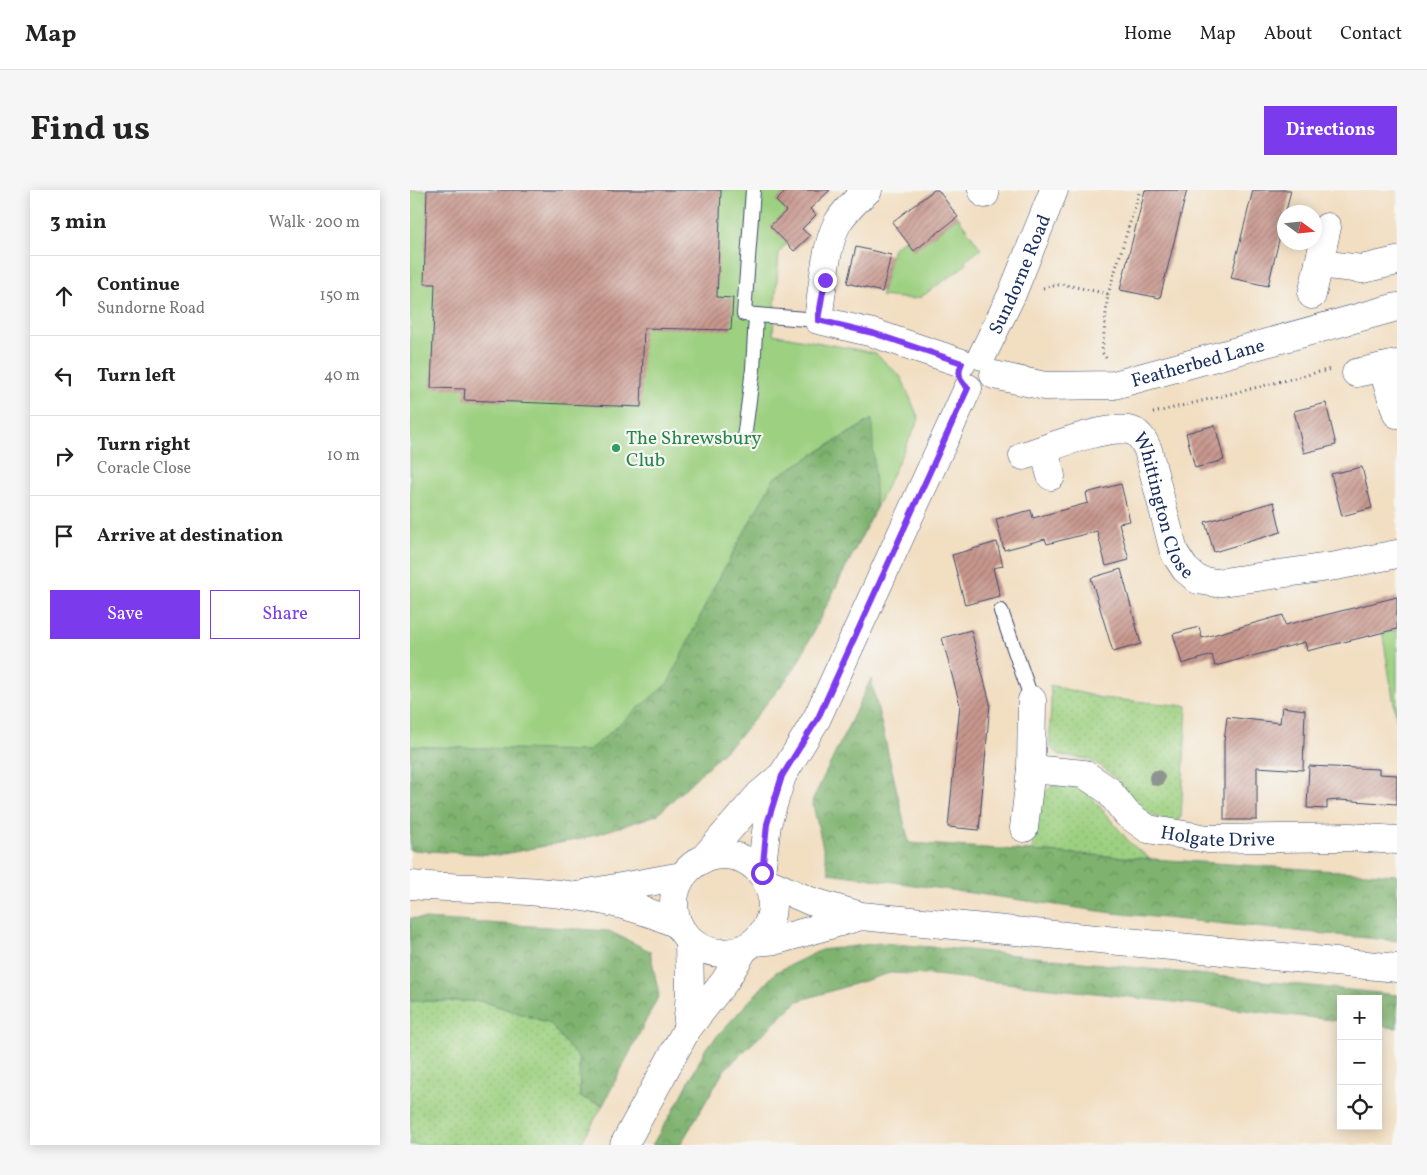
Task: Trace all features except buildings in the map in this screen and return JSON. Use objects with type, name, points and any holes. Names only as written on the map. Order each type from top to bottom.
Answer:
[{"type":"main road","points":[[818,320],[834,231],[837,224],[854,202],[868,190]]},
{"type":"main road","name":"Sundorne Road","points":[[764,878],[767,824],[782,776],[818,718],[1012,294],[1054,190]]},
{"type":"main road","points":[[1312,295],[1327,227]]},
{"type":"main road","points":[[1319,264],[1362,269],[1397,261]]},
{"type":"main road","name":"Featherbed Lane","points":[[818,320],[873,333],[976,370],[1045,386],[1114,385],[1397,307]]},
{"type":"main road","points":[[1356,374],[1390,366],[1397,414]]},
{"type":"main road","name":"Whittington Close","points":[[1051,476],[1034,453],[1113,430],[1129,430],[1143,438],[1148,450],[1174,552],[1185,569],[1198,580],[1216,583],[1336,566],[1397,554]]},
{"type":"main road","points":[[1024,828],[1031,769],[1032,700]]},
{"type":"main road","name":"Holgate Drive","points":[[1031,769],[1084,774],[1108,790],[1127,814],[1148,830],[1208,839],[1350,837],[1397,840]]},
{"type":"main road","name":"Sundorne Road","points":[[704,858],[759,795],[782,776]]},
{"type":"main road","points":[[687,1029],[690,993],[683,932],[674,900],[676,887],[688,869],[704,858],[729,855],[747,861],[764,878],[810,901],[861,916],[1397,968]]},
{"type":"main road","points":[[576,895],[682,876]]},
{"type":"main road","points":[[624,1145],[687,1029],[725,981],[750,945],[764,932],[771,914],[771,894],[764,878]]},
{"type":"main road","points":[[410,885],[576,895],[655,914],[709,952],[733,952],[750,945],[778,940],[861,916]]},
{"type":"lane","points":[[753,190],[744,314],[818,320]]},
{"type":"lane","points":[[745,431],[753,369],[756,316]]},
{"type":"lane","points":[[1001,611],[1032,700]]},
{"type":"path","points":[[1106,359],[1102,352],[1108,294],[1140,190]]},
{"type":"path","points":[[1012,294],[1033,300],[1045,286],[1062,284],[1108,294]]},
{"type":"path","points":[[1143,415],[1348,365],[1356,374]]},
{"type":"green space","name":"The Shrewsbury Club","points":[[410,190],[787,190],[776,201],[786,211],[771,226],[787,243],[779,253],[773,334],[875,353],[901,377],[919,419],[876,508],[872,419],[774,478],[715,585],[668,683],[588,751],[410,746]]},
{"type":"green space","points":[[958,217],[981,249],[965,261],[967,264],[921,297],[912,299],[881,296],[893,248],[905,239],[914,250]]},
{"type":"green space","points":[[873,419],[876,508],[794,670],[739,737],[657,815],[585,838],[499,855],[410,850],[410,746],[588,751],[668,683],[715,585],[774,478]]},
{"type":"green space","points":[[1385,621],[1388,632],[1397,630],[1397,723],[1381,624]]},
{"type":"green space","points":[[871,679],[909,843],[1397,875],[1397,941],[1113,913],[829,873],[812,801]]},
{"type":"green space","points":[[1050,685],[1101,698],[1187,706],[1181,817],[1176,823],[1146,814],[1117,780],[1101,766],[1088,759],[1060,755],[1050,747]]},
{"type":"green space","points":[[1063,785],[1080,788],[1090,795],[1130,843],[1150,859],[1032,851],[1039,798],[1052,786]]},
{"type":"green space","points":[[410,918],[609,931],[650,951],[659,995],[603,1105],[580,1097],[579,1059],[549,1023],[482,1001],[410,1001]]},
{"type":"green space","points":[[881,943],[968,950],[1397,995],[1397,1028],[1382,1026],[1382,995],[1337,995],[1337,1021],[935,975],[890,973],[798,1001],[725,1069],[680,1145],[652,1145],[680,1099],[706,1048],[776,972],[821,950]]},
{"type":"green space","points":[[410,1001],[482,1001],[549,1023],[579,1059],[580,1097],[603,1105],[580,1145],[410,1145]]},
{"type":"place","name":"The Shrewsbury Club","points":[[616,448]]},
{"type":"route","points":[[762,873],[767,824],[782,776],[818,718],[968,388],[960,380],[959,374],[962,363],[873,333],[818,320],[825,280]]}]
